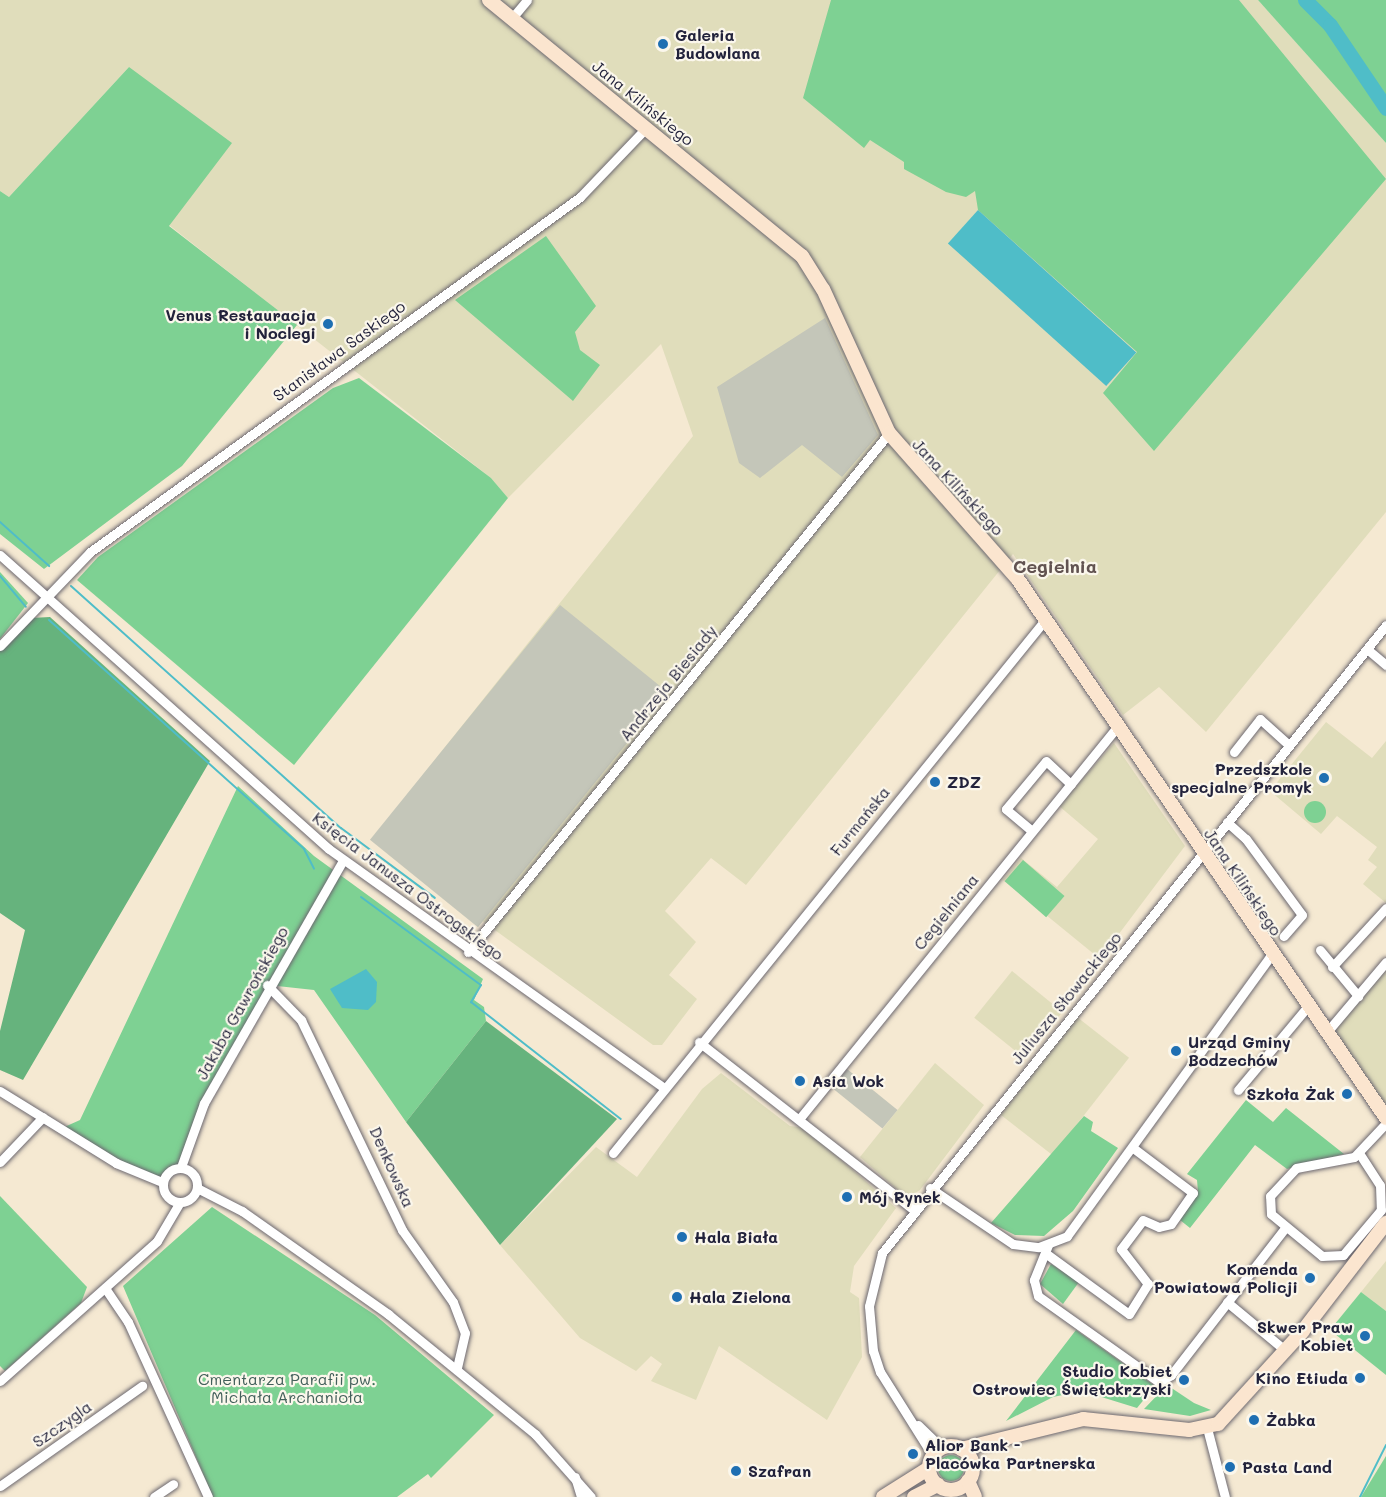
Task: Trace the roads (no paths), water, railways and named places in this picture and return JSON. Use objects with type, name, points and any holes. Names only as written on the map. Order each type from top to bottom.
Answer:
[{"type":"street","name":"Jana Kilińskiego","points":[[489,0],[802,256],[823,289],[889,434],[990,544],[1045,620],[1386,1118]]},
{"type":"street","points":[[512,18],[527,0]]},
{"type":"street","name":"Stanisława Saskiego","points":[[0,646],[71,571],[114,532],[580,197],[646,128]]},
{"type":"street","name":"Andrzeja Biesiady","points":[[468,952],[889,434]]},
{"type":"street","name":"Księcia Janusza Ostrogskiego","points":[[0,555],[343,860],[468,952],[663,1087]]},
{"type":"street","name":"Furmańska","points":[[699,1042],[1045,620]]},
{"type":"street","name":"Juliusza Słowackiego","points":[[935,1457],[880,1372],[869,1318],[876,1270],[913,1209],[1386,625]]},
{"type":"street","points":[[1367,649],[1386,665]]},
{"type":"street","points":[[1234,752],[1260,719],[1289,745]]},
{"type":"street","name":"Cegielniana","points":[[800,1118],[1117,727]]},
{"type":"street","points":[[1032,831],[1006,809],[1046,761],[1071,784]]},
{"type":"street","points":[[1227,822],[1246,839],[1302,915],[1284,936]]},
{"type":"street","name":"Jakuba Gawrońskiego","points":[[181,1167],[204,1104],[267,985],[343,860]]},
{"type":"street","points":[[1332,967],[1386,908]]},
{"type":"street","points":[[1320,951],[1358,996]]},
{"type":"street","points":[[1272,954],[1081,1222],[1048,1250],[1034,1280],[1038,1296],[1154,1381],[1166,1380],[1285,1228]]},
{"type":"street","points":[[1326,1033],[1386,962]]},
{"type":"street","name":"Denkowska","points":[[267,985],[301,1020],[402,1230],[453,1302],[465,1333],[458,1370]]},
{"type":"street","points":[[1238,1090],[1308,1006]]},
{"type":"street","points":[[613,1153],[699,1042],[800,1118],[913,1209]]},
{"type":"street","points":[[0,1091],[116,1163],[162,1182]]},
{"type":"street","points":[[0,1162],[43,1117]]},
{"type":"street","points":[[1359,1153],[1376,1173],[1384,1196],[1381,1210],[1353,1245],[1330,1258],[1285,1228],[1267,1205],[1296,1168],[1347,1161],[1359,1153],[1386,1123]]},
{"type":"street","points":[[930,1188],[994,1236],[1021,1246],[1048,1250],[1129,1314],[1148,1284],[1121,1249],[1143,1220],[1160,1227],[1171,1224],[1193,1193],[1133,1148]]},
{"type":"street","points":[[180,1202],[165,1194],[162,1182],[168,1172],[181,1167],[195,1176],[197,1188]]},
{"type":"street","points":[[197,1188],[242,1211],[458,1370],[535,1434],[591,1497]]},
{"type":"street","points":[[0,1382],[166,1232],[180,1202],[197,1188]]},
{"type":"street","points":[[883,1497],[935,1457],[987,1443],[1039,1425],[1092,1418],[1207,1428],[1233,1414],[1354,1267],[1386,1223]]},
{"type":"street","points":[[1354,1267],[1386,1234]]},
{"type":"street","points":[[105,1288],[128,1322],[208,1497]]},
{"type":"street","points":[[1227,1302],[1286,1351]]},
{"type":"street","name":"Szczygla","points":[[0,1486],[142,1386]]},
{"type":"street","points":[[1207,1428],[1225,1497]]},
{"type":"street","points":[[914,1497],[938,1485],[959,1493],[968,1481],[973,1466],[987,1443]]},
{"type":"street","points":[[961,1449],[973,1466]]},
{"type":"street","points":[[935,1457],[938,1485]]},
{"type":"street","points":[[575,1477],[581,1497]]},
{"type":"street","points":[[968,1481],[975,1497]]},
{"type":"street","points":[[154,1497],[173,1484]]},
{"type":"water","points":[[978,210],[1136,353],[1106,386],[948,243]]},
{"type":"water","points":[[366,969],[377,982],[376,1002],[368,1010],[342,1008],[330,989]]},
{"type":"waterway","points":[[1305,0],[1330,25],[1386,108]]},
{"type":"waterway","points":[[0,522],[49,566]]},
{"type":"waterway","points":[[0,576],[26,607]]},
{"type":"waterway","points":[[71,586],[341,828],[435,898]]},
{"type":"waterway","points":[[49,620],[304,849],[314,869]]},
{"type":"waterway","points":[[361,897],[481,985],[471,1002],[621,1119]]},
{"type":"waterway","points":[[1360,1497],[1386,1445]]},
{"type":"place","name":"Galeria Budowlana","points":[[663,44]]},
{"type":"place","name":"Venus Restauracja i Noclegi","points":[[328,324]]},
{"type":"place","name":"Przedszkole specjalne Promyk","points":[[1324,778]]},
{"type":"place","name":"ZDZ","points":[[935,782]]},
{"type":"place","name":"Urząd Gminy Bodzechów","points":[[1176,1051]]},
{"type":"place","name":"Asia Wok","points":[[800,1081]]},
{"type":"place","name":"Szkoła Żak","points":[[1347,1094]]},
{"type":"place","name":"Mój Rynek","points":[[847,1197]]},
{"type":"place","name":"Hala Biała","points":[[682,1237]]},
{"type":"place","name":"Komenda Powiatowa Policji","points":[[1310,1278]]},
{"type":"place","name":"Hala Zielona","points":[[677,1297]]},
{"type":"place","name":"Skwer Praw Kobiet","points":[[1365,1336]]},
{"type":"place","name":"Kino Etiuda","points":[[1360,1378]]},
{"type":"place","name":"Studio Kobiet Ostrowiec Świętokrzyski","points":[[1184,1380]]},
{"type":"place","name":"Żabka","points":[[1254,1420]]},
{"type":"place","name":"Alior Bank - Placówka Partnerska","points":[[913,1454]]},
{"type":"place","name":"Pasta Land","points":[[1230,1467]]},
{"type":"place","name":"Szafran","points":[[736,1471]]},
{"type":"district","name":"Cegielnia","points":[[1055,566]]},
{"type":"park label","name":"Cmentarza Parafii pw. Michała Archanioła","points":[[287,1388]]}]
